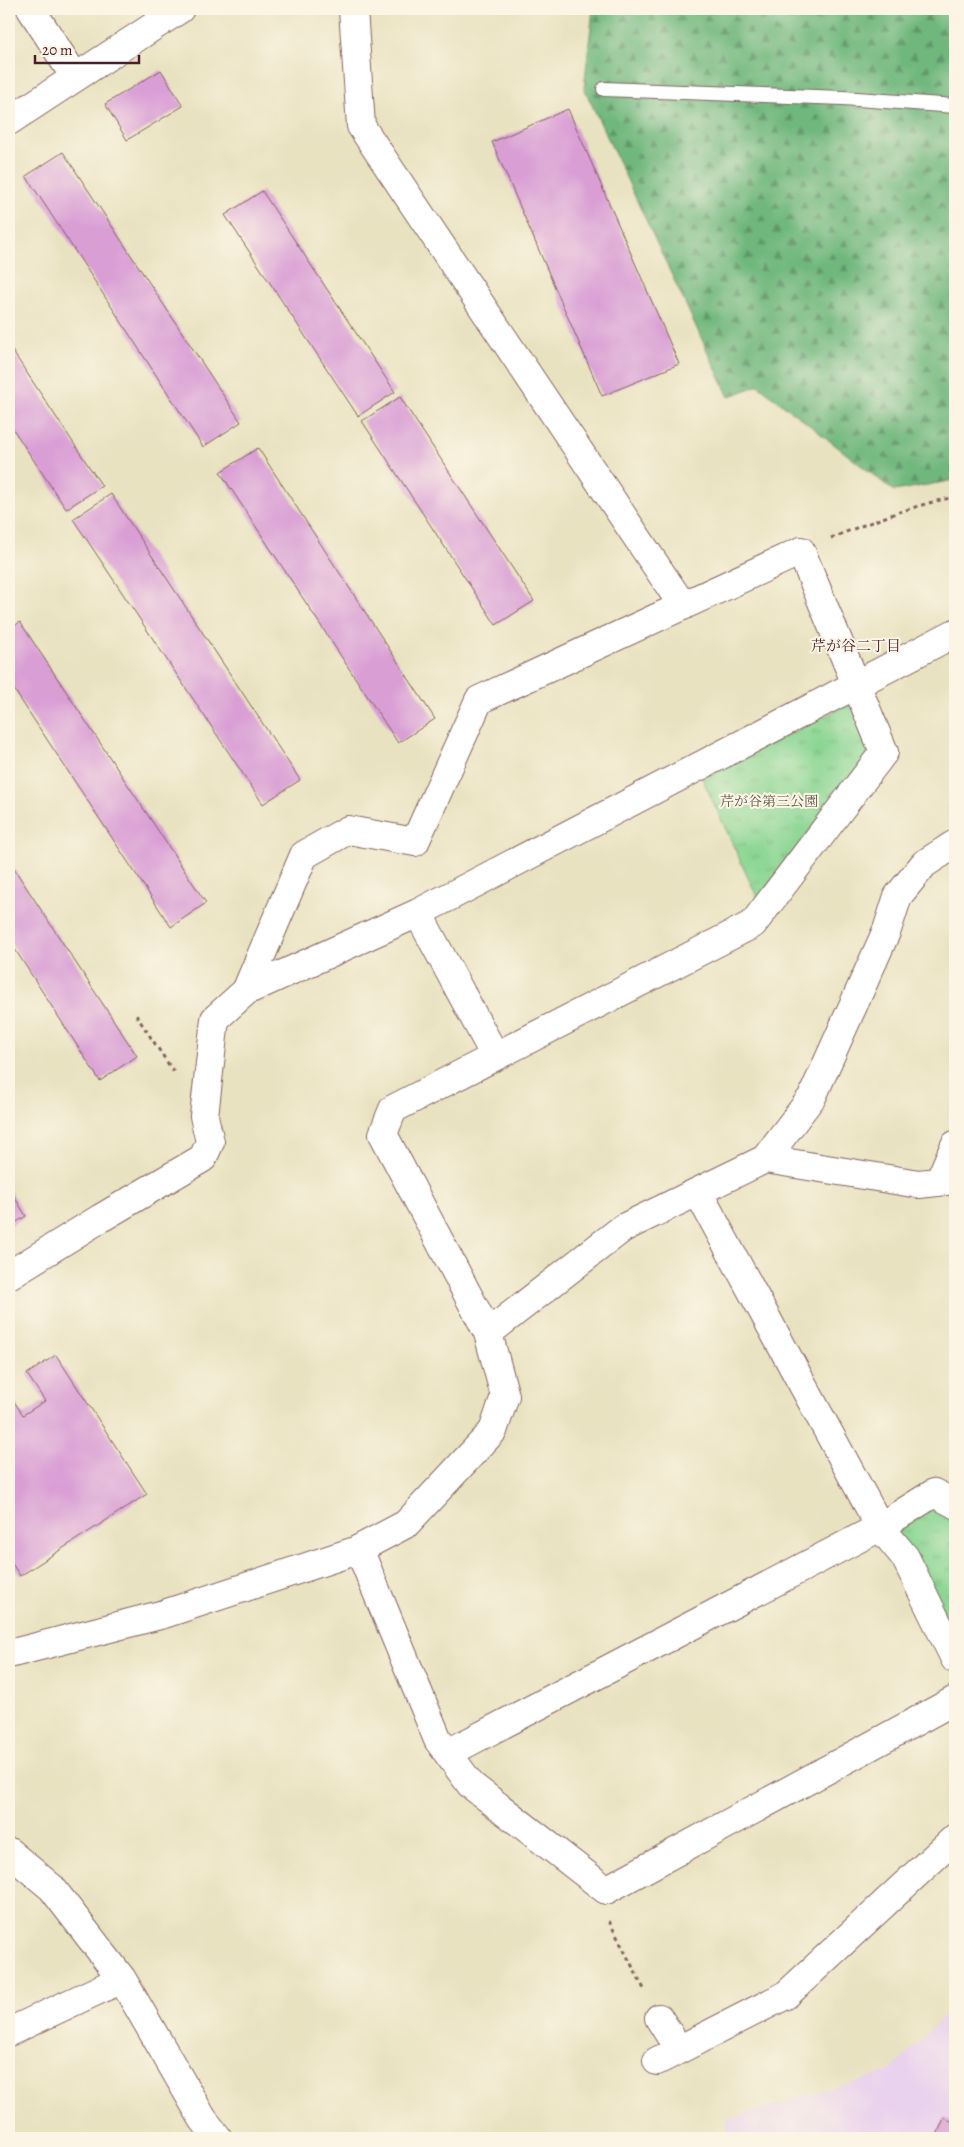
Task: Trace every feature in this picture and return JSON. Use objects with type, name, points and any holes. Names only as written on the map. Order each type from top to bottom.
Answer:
[{"type":"street","points":[[31,9],[75,77]]},
{"type":"street","points":[[9,121],[180,9]]},
{"type":"street","points":[[353,9],[361,126],[683,606]]},
{"type":"street","points":[[9,1654],[164,1614],[359,1549],[406,1524],[492,1431],[505,1396],[488,1333],[383,1134],[393,1108],[752,924],[884,752],[800,552],[479,700],[415,842],[348,830],[304,856],[246,991]]},
{"type":"street","points":[[9,1275],[203,1158],[210,1142],[204,1116],[215,1019],[246,991],[418,913],[955,634]]},
{"type":"street","points":[[488,1333],[623,1228],[765,1159],[812,1097],[887,930],[898,896],[924,864],[955,844]]},
{"type":"street","points":[[418,913],[495,1056]]},
{"type":"street","points":[[765,1159],[919,1184],[947,1181],[955,1145]]},
{"type":"street","points":[[698,1192],[880,1527],[905,1557],[955,1659]]},
{"type":"street","points":[[448,1752],[880,1527],[934,1493],[955,1504]]},
{"type":"street","points":[[359,1549],[438,1740],[471,1784],[605,1902],[955,1700]]},
{"type":"street","points":[[659,2018],[668,2056],[786,1995],[955,1838]]},
{"type":"street","points":[[9,1852],[52,1888],[122,1979],[203,2119],[218,2138]]},
{"type":"street","points":[[9,2032],[122,1979]]},
{"type":"lane","points":[[604,89],[843,98],[955,106]]},
{"type":"path","points":[[825,540],[872,522],[939,500],[955,497]]},
{"type":"path","points":[[136,1015],[176,1076]]},
{"type":"path","points":[[605,1902],[659,2018]]},
{"type":"shaded area","points":[[955,2005],[955,2138],[728,2138],[726,2120],[890,2071]]},
{"type":"green space","points":[[593,9],[955,9],[955,480],[894,491],[758,385],[729,397],[584,88]]},
{"type":"green space","name":"芹が谷第三公園","points":[[851,703],[871,750],[758,899],[702,778]]},
{"type":"green space","points":[[936,1507],[955,1517],[955,1633],[897,1532]]},
{"type":"building","points":[[161,70],[183,106],[127,140],[105,104]]},
{"type":"building","points":[[568,109],[679,364],[602,396],[492,142]]},
{"type":"building","points":[[63,152],[241,422],[203,447],[26,176]]},
{"type":"building","points":[[262,191],[395,392],[358,416],[225,215]]},
{"type":"building","points":[[9,346],[102,486],[66,509],[9,423]]},
{"type":"building","points":[[400,397],[534,601],[496,625],[362,421]]},
{"type":"building","points":[[258,448],[435,719],[398,743],[220,472]]},
{"type":"building","points":[[111,494],[300,780],[263,804],[73,519]]},
{"type":"building","points":[[20,622],[206,903],[171,927],[9,682],[9,630]]},
{"type":"building","points":[[9,861],[137,1056],[100,1081],[9,940]]},
{"type":"building","points":[[9,1188],[26,1216],[9,1227]]},
{"type":"building","points":[[56,1355],[147,1494],[20,1576],[9,1559],[9,1394],[23,1415],[45,1401],[27,1374]]},
{"type":"building","points":[[944,2118],[955,2123],[955,2138],[936,2138]]},
{"type":"district","name":"芹が谷二丁目","points":[[856,646]]}]
